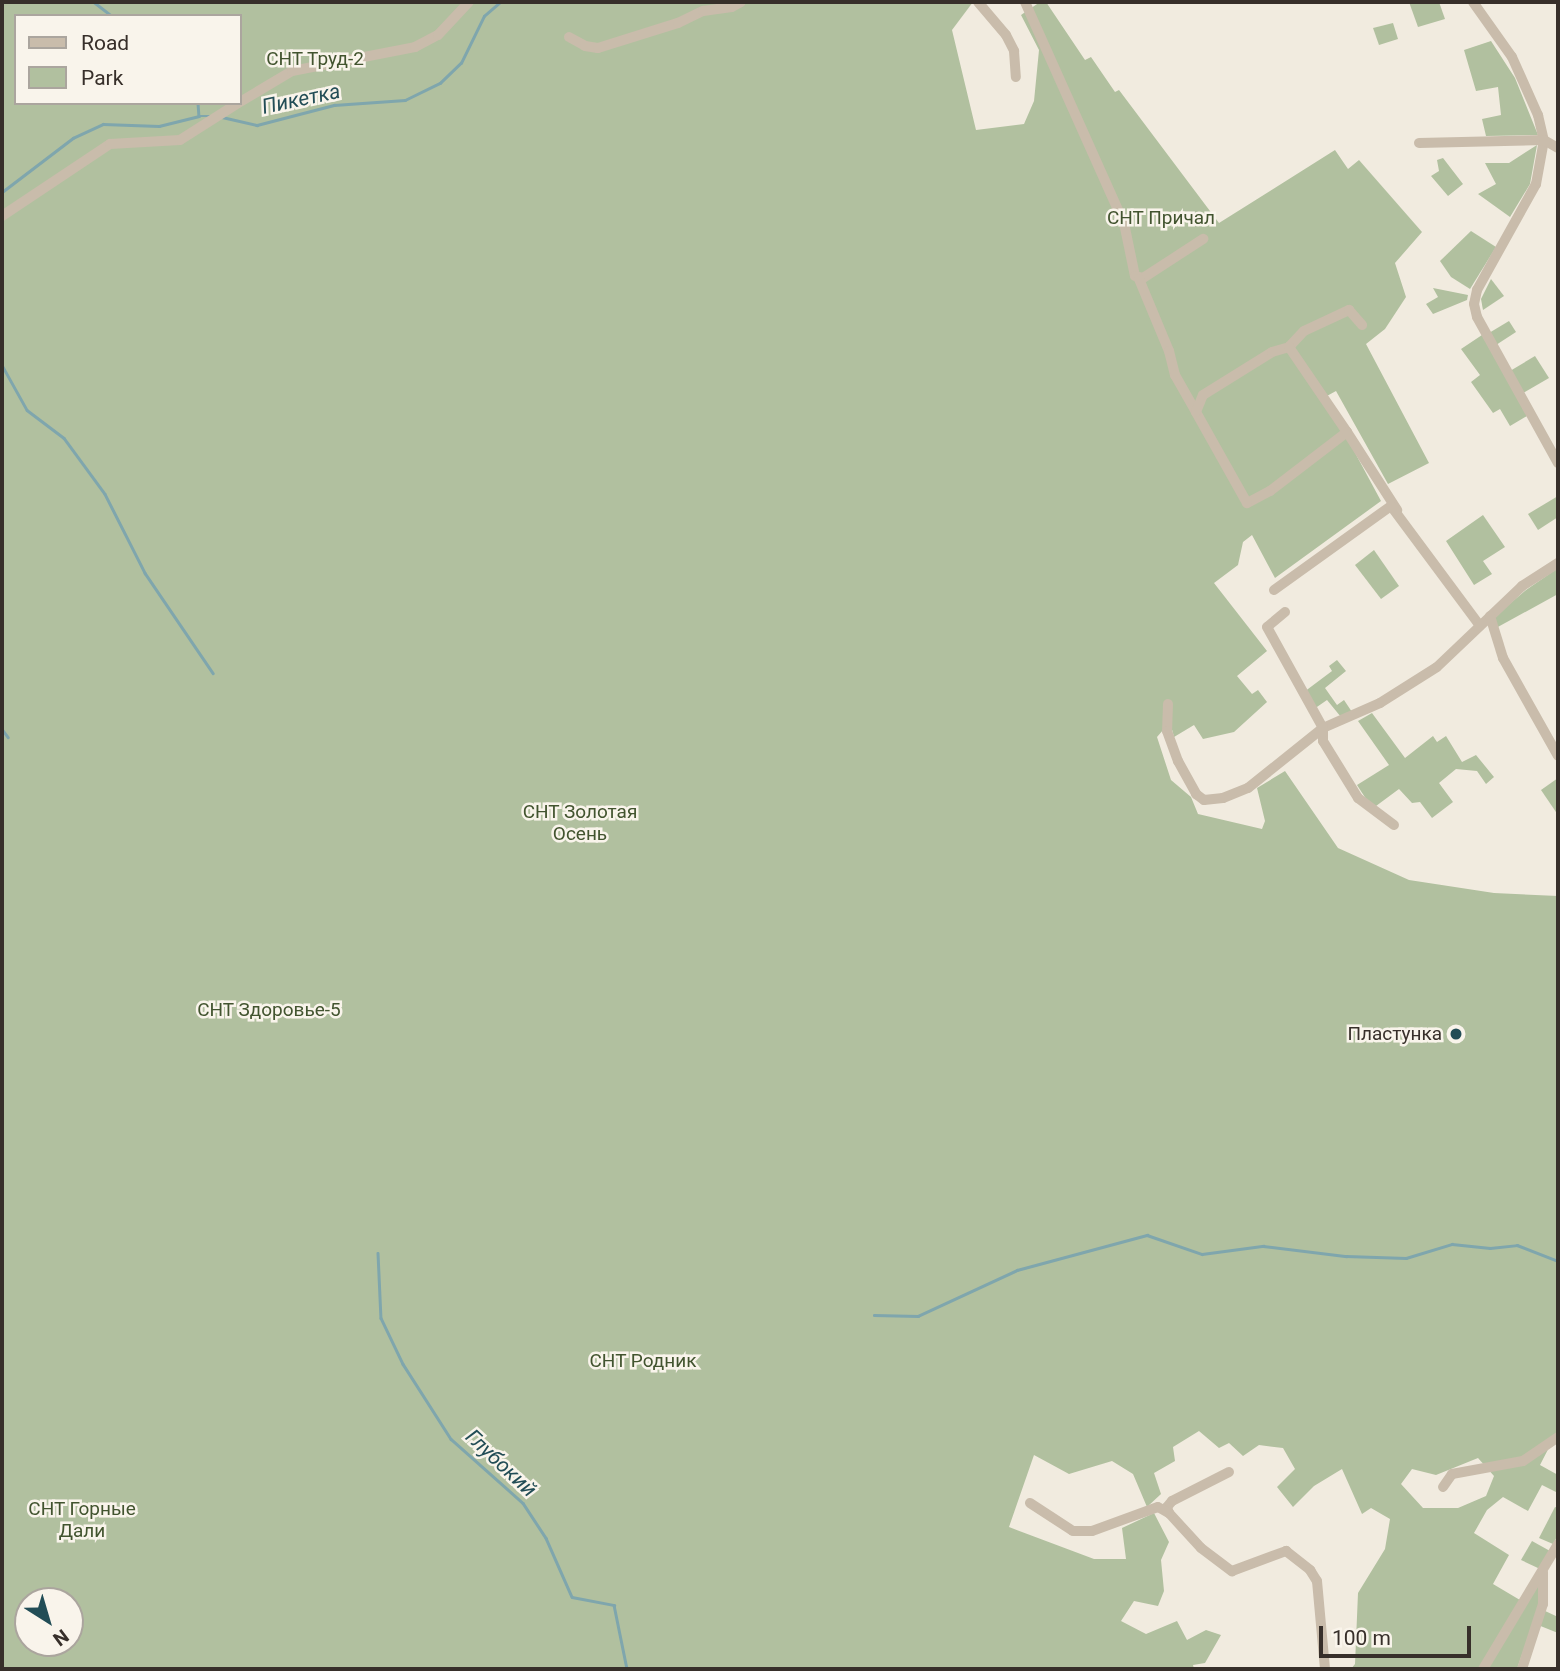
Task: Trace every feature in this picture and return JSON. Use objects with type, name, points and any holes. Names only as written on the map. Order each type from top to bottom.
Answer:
[{"type":"street","points":[[242,101],[292,71],[415,47],[438,35],[469,2]]},
{"type":"street","points":[[569,37],[585,46],[598,48],[678,23],[703,11],[732,7],[741,2]]},
{"type":"street","points":[[978,2],[1006,35],[1014,51],[1016,77]]},
{"type":"street","points":[[1025,2],[1124,223],[1133,257],[1133,272],[1139,278],[1170,351],[1175,375],[1247,503],[1270,491],[1348,432]]},
{"type":"street","points":[[1473,2],[1512,57],[1532,100],[1544,140],[1536,184],[1477,290],[1474,304],[1477,317],[1558,463]]},
{"type":"street","points":[[2,216],[110,144],[180,140],[236,105]]},
{"type":"street","points":[[1419,143],[1544,140],[1558,148]]},
{"type":"street","points":[[1139,278],[1203,239]]},
{"type":"street","points":[[1196,412],[1203,395],[1272,352],[1289,347],[1304,331],[1349,310],[1362,325]]},
{"type":"street","points":[[1289,347],[1348,432],[1397,510],[1480,626]]},
{"type":"street","points":[[1274,590],[1387,508],[1391,506],[1397,510]]},
{"type":"street","points":[[1168,704],[1167,731],[1178,761],[1196,794],[1204,800],[1223,798],[1248,788],[1323,728],[1380,703],[1437,667],[1522,586],[1558,563]]},
{"type":"street","points":[[1284,612],[1267,626],[1323,728],[1323,741],[1358,798],[1394,825]]},
{"type":"street","points":[[1490,616],[1503,658],[1558,755]]},
{"type":"street","points":[[1443,1486],[1452,1474],[1523,1461],[1558,1437]]},
{"type":"street","points":[[1169,1513],[1167,1507],[1172,1501],[1228,1472]]},
{"type":"street","points":[[1030,1503],[1073,1531],[1093,1531],[1158,1507],[1169,1513],[1201,1548],[1232,1571],[1286,1551],[1310,1570],[1317,1581],[1325,1669]]},
{"type":"street","points":[[1483,1669],[1558,1544]]},
{"type":"street","points":[[1522,1669],[1543,1604],[1543,1572]]},
{"type":"green space","points":[[2,2],[973,2],[952,30],[976,130],[1024,124],[1034,101],[1039,50],[1021,15],[1040,2],[1046,2],[1085,60],[1091,57],[1115,92],[1119,90],[1219,223],[1335,150],[1348,169],[1359,160],[1422,232],[1395,263],[1406,297],[1385,329],[1366,344],[1429,463],[1388,484],[1336,391],[1325,397],[1381,501],[1275,578],[1252,535],[1243,542],[1238,565],[1214,583],[1267,651],[1237,676],[1252,694],[1258,690],[1267,702],[1234,732],[1203,739],[1194,725],[1174,737],[1170,722],[1157,737],[1171,780],[1191,797],[1198,814],[1262,829],[1265,821],[1257,788],[1285,771],[1338,848],[1409,880],[1494,893],[1558,896],[1558,1430],[1540,1465],[1558,1475],[1558,1493],[1542,1485],[1528,1511],[1503,1497],[1487,1510],[1474,1533],[1509,1555],[1493,1584],[1525,1603],[1538,1582],[1540,1602],[1517,1669],[1351,1669],[1355,1664],[1358,1593],[1385,1549],[1390,1519],[1371,1508],[1362,1514],[1342,1469],[1314,1486],[1293,1507],[1277,1487],[1295,1469],[1283,1448],[1259,1445],[1243,1456],[1229,1443],[1219,1448],[1199,1431],[1173,1447],[1175,1461],[1154,1473],[1161,1494],[1147,1507],[1133,1474],[1112,1461],[1069,1474],[1034,1455],[1009,1527],[1094,1559],[1126,1559],[1122,1528],[1154,1513],[1169,1542],[1161,1560],[1164,1591],[1158,1606],[1134,1601],[1121,1621],[1146,1634],[1177,1621],[1187,1640],[1206,1630],[1221,1635],[1205,1663],[1193,1665],[1194,1669],[2,1669]],"holes":[[[1478,1458],[1494,1476],[1486,1496],[1458,1508],[1423,1508],[1401,1484],[1412,1469],[1436,1475]]]},
{"type":"green space","points":[[1409,2],[1439,2],[1445,19],[1418,27]]},
{"type":"green space","points":[[1393,23],[1398,39],[1379,45],[1373,28]]},
{"type":"green space","points":[[1491,41],[1515,78],[1538,135],[1486,136],[1482,119],[1501,115],[1498,87],[1476,91],[1464,50]]},
{"type":"green space","points":[[1537,145],[1530,184],[1510,217],[1478,194],[1496,184],[1485,163],[1509,163]]},
{"type":"green space","points":[[1443,158],[1463,184],[1448,196],[1431,176],[1439,171],[1437,160]]},
{"type":"green space","points":[[1471,231],[1496,247],[1470,289],[1451,277],[1440,261]]},
{"type":"green space","points":[[1491,279],[1504,296],[1483,310],[1481,299]]},
{"type":"green space","points":[[1433,288],[1468,295],[1467,300],[1433,314],[1426,304],[1438,297]]},
{"type":"green space","points":[[1509,321],[1516,332],[1496,345],[1489,333]]},
{"type":"green space","points":[[1482,335],[1527,416],[1510,426],[1500,409],[1493,413],[1471,382],[1480,375],[1461,349]]},
{"type":"green space","points":[[1535,356],[1549,378],[1523,393],[1510,371]]},
{"type":"green space","points":[[1558,496],[1558,517],[1538,530],[1528,514]]},
{"type":"green space","points":[[1483,515],[1505,547],[1483,561],[1492,574],[1474,585],[1446,541]]},
{"type":"green space","points":[[1374,550],[1399,586],[1381,599],[1355,565]]},
{"type":"green space","points":[[1558,568],[1558,594],[1496,628],[1493,618]]},
{"type":"green space","points":[[1337,660],[1346,671],[1325,688],[1337,705],[1344,700],[1352,712],[1341,717],[1327,700],[1314,709],[1304,692],[1332,671],[1329,666]]},
{"type":"green space","points":[[1372,713],[1405,758],[1433,736],[1437,742],[1446,736],[1462,762],[1476,755],[1494,777],[1486,784],[1477,771],[1456,769],[1439,783],[1453,802],[1432,818],[1420,802],[1412,803],[1399,789],[1376,806],[1368,802],[1357,785],[1389,765],[1358,721]]},
{"type":"green space","points":[[1558,778],[1558,815],[1541,790]]},
{"type":"green space","points":[[1555,1507],[1558,1508],[1558,1535],[1553,1544],[1539,1538]]},
{"type":"green space","points":[[1532,1541],[1550,1551],[1540,1569],[1521,1560]]},
{"type":"green space","points":[[1543,1610],[1558,1617],[1558,1633],[1538,1625]]},
{"type":"waterway","points":[[94,2],[109,14]]},
{"type":"waterway","name":"Пикетка","points":[[222,117],[257,125],[334,105],[405,100],[440,83],[461,63],[484,16],[500,2]]},
{"type":"waterway","points":[[198,105],[199,116]]},
{"type":"waterway","name":"Пикетка","points":[[2,192],[73,138],[103,124],[159,126],[199,116],[212,116]]},
{"type":"waterway","points":[[2,365],[27,410],[64,438],[105,494],[145,573],[213,673]]},
{"type":"waterway","points":[[2,729],[8,737]]},
{"type":"waterway","points":[[874,1315],[918,1316],[1017,1270],[1147,1235],[1202,1254],[1263,1246],[1346,1256],[1406,1258],[1452,1244],[1490,1248],[1517,1245],[1558,1261]]},
{"type":"waterway","name":"Глубокий","points":[[378,1253],[381,1318],[403,1364],[451,1439],[523,1503],[546,1538],[572,1597],[614,1605],[627,1669]]},
{"type":"place","name":"Пластунка","points":[[1456,1034]]},
{"type":"park label","name":"СНТ Труд-2","points":[[315,59]]},
{"type":"park label","name":"СНТ Причал","points":[[1161,218]]},
{"type":"park label","name":"СНТ Золотая Осень","points":[[580,823]]},
{"type":"park label","name":"СНТ Здоровье-5","points":[[269,1010]]},
{"type":"park label","name":"СНТ Родник","points":[[643,1361]]},
{"type":"park label","name":"СНТ Горные Дали","points":[[82,1520]]}]
